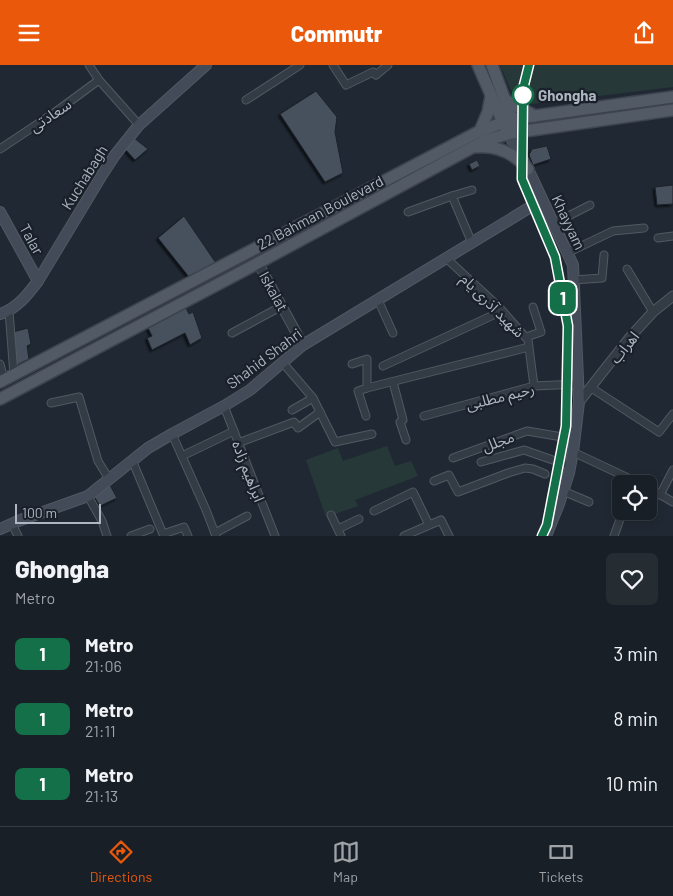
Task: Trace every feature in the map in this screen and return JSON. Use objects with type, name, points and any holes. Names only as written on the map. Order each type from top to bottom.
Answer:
[{"type":"main road","name":"Kuchabagh","points":[[5,312],[26,298],[111,162],[138,125],[206,65]]},
{"type":"main road","points":[[478,65],[512,133]]},
{"type":"main road","points":[[492,65],[505,100],[507,121]]},
{"type":"main road","points":[[480,131],[492,96]]},
{"type":"main road","name":"22 Bahman Boulevard","points":[[6,379],[480,131],[507,121],[535,116],[673,97]]},
{"type":"main road","points":[[505,100],[535,116]]},
{"type":"main road","name":"22 Bahman Boulevard","points":[[0,399],[484,141],[512,133],[673,110]]},
{"type":"main road","name":"Khayyam","points":[[512,133],[572,265],[579,402],[570,466],[546,536]]},
{"type":"main road","points":[[472,147],[502,149],[522,161],[528,169]]},
{"type":"main road","name":"Shahid Shahri","points":[[0,529],[88,496],[148,448],[250,390],[303,345],[542,200]]},
{"type":"main road","name":"Talar","points":[[0,212],[38,281]]},
{"type":"street","points":[[90,65],[99,81],[138,125]]},
{"type":"street","points":[[246,100],[300,65]]},
{"type":"street","points":[[333,65],[346,85],[373,72],[376,75],[388,65]]},
{"type":"street","name":"سعادتی","points":[[0,149],[99,81]]},
{"type":"street","points":[[408,212],[472,191]]},
{"type":"street","points":[[452,196],[472,243]]},
{"type":"street","points":[[553,224],[590,205]]},
{"type":"street","points":[[567,253],[613,231],[644,228]]},
{"type":"street","points":[[658,238],[673,236]]},
{"type":"street","points":[[573,280],[602,278],[604,255]]},
{"type":"street","name":"شهید آذری یام","points":[[446,258],[502,311],[526,337],[534,386]]},
{"type":"street","name":"Iskalat","points":[[258,263],[303,345]]},
{"type":"street","points":[[628,269],[653,312]]},
{"type":"street","name":"اهراب","points":[[579,402],[653,312],[673,296]]},
{"type":"street","points":[[378,300],[393,333]]},
{"type":"street","points":[[232,333],[282,307]]},
{"type":"street","points":[[526,337],[541,331],[533,307]]},
{"type":"street","points":[[383,366],[502,311]]},
{"type":"street","points":[[5,312],[12,331],[6,379]]},
{"type":"street","points":[[366,416],[358,391],[529,347]]},
{"type":"street","points":[[352,364],[367,359],[367,389]]},
{"type":"street","points":[[283,363],[313,398],[335,442],[372,434]]},
{"type":"street","points":[[0,364],[6,379]]},
{"type":"street","points":[[393,382],[403,420],[400,422],[406,440]]},
{"type":"street","name":"رحیم مطلبی","points":[[424,416],[534,386],[578,384]]},
{"type":"street","points":[[590,387],[659,433],[673,414]]},
{"type":"street","points":[[51,403],[79,397],[98,461],[109,479]]},
{"type":"street","points":[[292,410],[313,398]]},
{"type":"street","name":"ابراهیم زاده","points":[[224,406],[275,536]]},
{"type":"street","points":[[238,443],[294,423],[298,427],[320,412]]},
{"type":"street","points":[[182,456],[234,431]]},
{"type":"street","name":"مجلل","points":[[453,458],[527,431],[574,439]]},
{"type":"street","points":[[172,434],[216,535],[247,516]]},
{"type":"street","points":[[481,462],[524,450],[570,466]]},
{"type":"street","points":[[572,452],[619,475]]},
{"type":"street","points":[[132,460],[163,534],[184,527],[188,536]]},
{"type":"street","points":[[434,481],[449,475],[458,492],[525,468],[545,474]]},
{"type":"street","points":[[660,495],[673,470]]},
{"type":"street","points":[[563,491],[589,502]]},
{"type":"street","points":[[374,511],[413,492],[428,525]]},
{"type":"street","points":[[657,493],[673,502]]},
{"type":"street","points":[[88,496],[102,521],[107,536]]},
{"type":"street","points":[[331,515],[341,536]]},
{"type":"street","points":[[338,529],[359,519]]},
{"type":"street","points":[[404,536],[441,520],[449,536]]},
{"type":"street","points":[[614,536],[620,520]]},
{"type":"street","points":[[12,524],[18,536]]},
{"type":"street","points":[[131,536],[150,529]]},
{"type":"green space","points":[[500,65],[673,65],[673,87],[532,104],[511,90]]},
{"type":"green space","points":[[387,446],[395,466],[411,461],[418,476],[355,500],[358,506],[326,517],[306,460],[338,448],[343,461]]},
{"type":"building","points":[[316,91],[337,117],[335,132],[343,173],[325,182],[280,114]]},
{"type":"building","points":[[134,138],[148,149],[135,160],[124,148]]},
{"type":"building","points":[[547,146],[551,159],[533,165],[529,155],[532,149]]},
{"type":"building","points":[[477,160],[480,166],[472,170],[469,164]]},
{"type":"building","points":[[673,185],[673,204],[657,205],[655,187]]},
{"type":"building","points":[[184,216],[216,263],[189,277],[158,238]]},
{"type":"building","points":[[186,308],[189,314],[193,312],[202,338],[190,345],[185,333],[152,350],[147,338],[152,336],[148,328]]},
{"type":"building","points":[[28,328],[31,344],[27,346],[29,359],[15,366],[13,332]]},
{"type":"building","points":[[110,485],[117,498],[100,506],[94,496]]},
{"type":"metro line","name":"1","points":[[529,65],[523,89],[522,179],[555,257],[568,326],[566,426],[547,525],[542,536]]},
{"type":"place","name":"Ghongha","points":[[523,95]]}]
